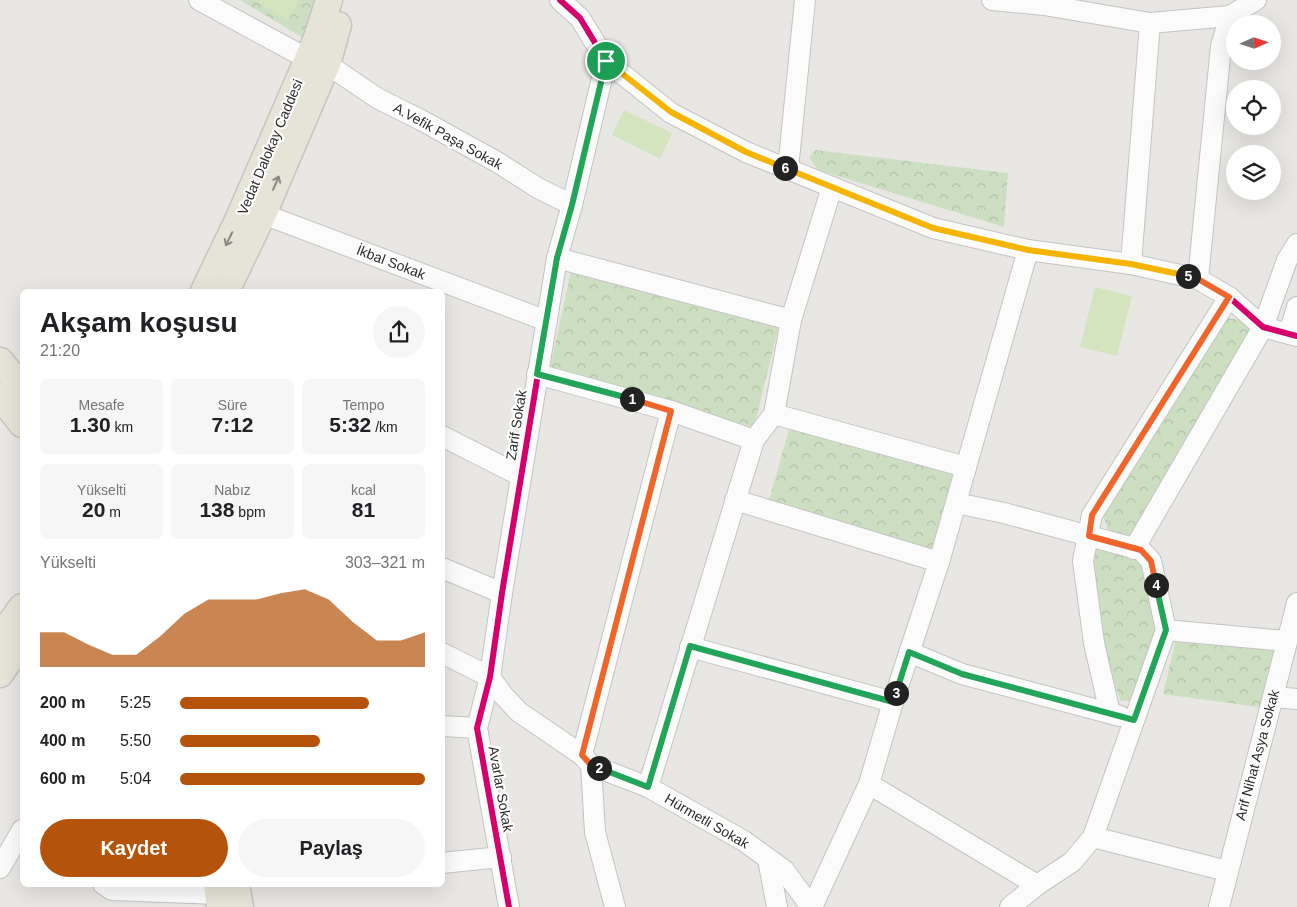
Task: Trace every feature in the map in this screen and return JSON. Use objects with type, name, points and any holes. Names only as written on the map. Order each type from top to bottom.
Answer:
[{"type":"main road","name":"Vedat Dalokay Caddesi","points":[[227,289],[263,214],[317,62],[317,38],[329,0]]},
{"type":"main road","name":"Vedat Dalokay Caddesi","points":[[205,289],[317,62],[345,0]]},
{"type":"main road","points":[[0,361],[20,386]]},
{"type":"main road","points":[[0,396],[20,421]]},
{"type":"main road","points":[[0,638],[20,610]]},
{"type":"main road","points":[[0,674],[20,645]]},
{"type":"main road","points":[[223,892],[240,907]]},
{"type":"street","name":"A.Vefik Paşa Sokak","points":[[199,0],[317,62],[377,98],[421,120],[497,162],[538,188],[572,205]]},
{"type":"street","points":[[560,0],[582,9],[606,61],[671,112],[746,152],[933,228],[1028,250],[1131,264],[1198,279],[1229,297],[1263,327],[1293,335],[1297,306]]},
{"type":"street","points":[[788,169],[805,0]]},
{"type":"street","points":[[992,0],[1044,6],[1150,23],[1226,16]]},
{"type":"street","points":[[1232,15],[1256,0]]},
{"type":"street","points":[[1131,264],[1150,23]]},
{"type":"street","points":[[1198,279],[1221,46],[1226,29]]},
{"type":"street","name":"Zarif Sokak","points":[[490,678],[502,593],[557,258],[572,205],[606,61]]},
{"type":"street","points":[[648,787],[734,500],[754,440],[774,414],[791,320],[832,187]]},
{"type":"street","name":"İkbal Sokak","points":[[263,214],[547,321]]},
{"type":"street","points":[[1134,549],[1263,327],[1287,260],[1297,244]]},
{"type":"street","points":[[811,907],[869,784],[893,702],[939,562],[1028,250]]},
{"type":"street","points":[[557,258],[791,320]]},
{"type":"street","points":[[1110,713],[1094,643],[1083,561],[1092,515],[1229,297]]},
{"type":"street","points":[[537,374],[671,411],[754,440]]},
{"type":"street","points":[[615,907],[595,832],[587,760],[671,411]]},
{"type":"street","points":[[774,414],[966,467]]},
{"type":"street","points":[[445,438],[521,476]]},
{"type":"street","points":[[734,500],[939,562]]},
{"type":"street","points":[[956,503],[1141,550],[1151,561],[1166,630],[1093,837],[1072,862],[1037,885],[1010,907]]},
{"type":"street","points":[[445,569],[502,593]]},
{"type":"street","name":"Arif Nihat Asya Sokak","points":[[1219,907],[1273,696],[1291,634],[1297,603]]},
{"type":"street","points":[[1166,630],[1291,634]]},
{"type":"street","points":[[690,646],[893,702]]},
{"type":"street","points":[[909,652],[962,674],[1134,720]]},
{"type":"street","name":"Hürmetli Sokak","points":[[445,655],[490,678],[519,712],[587,760],[648,787],[744,841],[784,870],[811,907]]},
{"type":"street","name":"Avarlar Sokak","points":[[490,678],[477,728],[509,907]]},
{"type":"street","points":[[1273,696],[1297,699]]},
{"type":"street","points":[[445,726],[477,728]]},
{"type":"street","points":[[869,784],[1037,885]]},
{"type":"street","points":[[0,868],[20,833]]},
{"type":"street","points":[[1093,837],[1227,871]]},
{"type":"street","points":[[445,862],[500,857]]},
{"type":"street","points":[[768,859],[777,907]]},
{"type":"street","points":[[108,887],[112,890],[223,892]]},
{"type":"green space","points":[[240,0],[315,0],[303,38]]},
{"type":"green space","points":[[254,0],[300,0],[288,20]]},
{"type":"green space","points":[[624,110],[672,133],[660,159],[612,135]]},
{"type":"green space","points":[[815,150],[1008,173],[1004,227],[818,170],[809,158]]},
{"type":"green space","points":[[571,271],[779,325],[754,427],[550,368]]},
{"type":"green space","points":[[1095,287],[1132,296],[1117,356],[1080,347]]},
{"type":"green space","points":[[1226,318],[1242,320],[1251,332],[1130,540],[1109,534],[1103,515]]},
{"type":"green space","points":[[790,426],[949,468],[954,475],[931,550],[768,504]]},
{"type":"green space","points":[[1091,547],[1146,561],[1159,633],[1134,701],[1121,701],[1114,682],[1104,645]]},
{"type":"green space","points":[[1176,638],[1279,648],[1265,708],[1163,694]]},
{"type":"cycle path","points":[[560,0],[580,18],[606,61],[671,113],[746,152],[933,228],[1028,250],[1131,264],[1198,279],[1229,297],[1263,327],[1297,336]]},
{"type":"cycle path","points":[[509,907],[477,728],[490,677],[557,258],[572,205],[606,61]]},
{"type":"route","points":[[606,61],[671,112],[746,152],[933,228],[1028,250],[1131,264],[1198,279],[1229,297],[1092,515],[1089,536],[1141,550],[1151,561],[1166,630],[1134,720],[962,674],[909,652],[893,702],[690,646],[648,787],[591,765],[582,755],[671,411],[594,388],[537,374],[557,258],[572,205],[606,61]]}]
